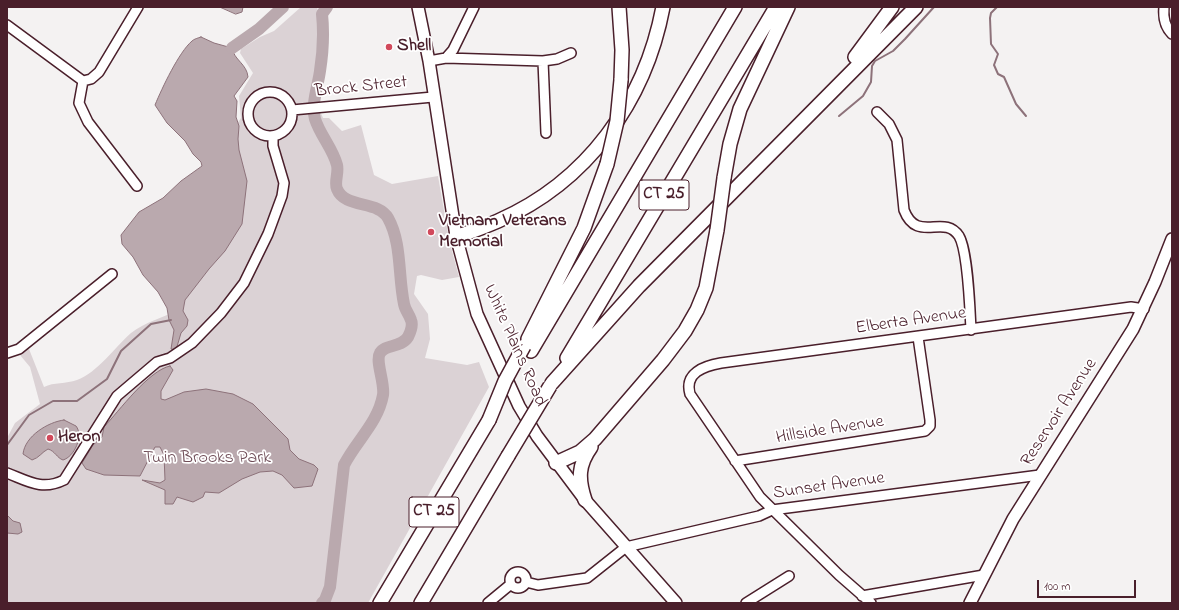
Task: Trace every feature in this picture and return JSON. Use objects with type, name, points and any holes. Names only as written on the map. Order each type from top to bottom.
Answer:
[{"type":"highway","points":[[527,349],[584,228],[607,164],[617,121],[621,80],[622,50],[619,7]]},
{"type":"highway","points":[[456,236],[494,222],[532,204],[557,187],[587,160],[614,128],[635,92],[650,56],[663,7]]},
{"type":"highway","name":"CT 25","points":[[380,603],[489,420],[527,349],[735,7]]},
{"type":"highway","name":"CT 25","points":[[421,603],[776,7]]},
{"type":"highway","points":[[556,463],[580,452],[600,434],[671,351],[691,321],[702,299],[709,276],[731,138],[740,109],[788,7]]},
{"type":"highway","points":[[787,135],[845,69],[892,7]]},
{"type":"highway","points":[[551,384],[639,286],[787,135],[916,7]]},
{"type":"highway","points":[[585,500],[579,478],[580,465],[600,434]]},
{"type":"main road","name":"White Plains Road","points":[[418,7],[429,61],[433,97],[456,236],[477,314],[519,406],[556,463],[585,500],[676,603]]},
{"type":"main road","name":"Reservoir Avenue","points":[[970,603],[1013,519],[1113,363],[1144,309],[1172,239]]},
{"type":"street","points":[[83,81],[91,79],[99,72],[138,7]]},
{"type":"street","points":[[446,58],[453,50],[474,7]]},
{"type":"street","points":[[1164,7],[1163,16],[1168,30],[1172,34]]},
{"type":"street","points":[[7,25],[83,81]]},
{"type":"street","points":[[429,61],[446,58],[543,61],[557,60],[571,53]]},
{"type":"street","points":[[543,61],[546,133]]},
{"type":"street","points":[[83,81],[79,103],[88,122],[137,186]]},
{"type":"street","points":[[275,92],[288,101],[292,110],[291,121],[288,127],[280,134],[273,136],[264,135],[252,127],[248,112],[249,105],[254,98],[260,94],[275,92]]},
{"type":"street","name":"Brock Street","points":[[292,110],[307,110],[433,97]]},
{"type":"street","points":[[877,112],[889,124],[897,140],[904,210],[907,218],[914,225],[920,228],[942,226],[950,228],[961,240],[964,254],[971,330]]},
{"type":"street","points":[[7,473],[39,485],[53,485],[64,480],[118,396],[157,362],[170,358],[192,343],[231,300],[244,283],[268,234],[282,196],[284,183],[273,146],[273,136]]},
{"type":"street","points":[[7,354],[18,349],[112,274]]},
{"type":"street","name":"Elberta Avenue","points":[[735,461],[694,402],[689,389],[689,382],[698,371],[721,363],[1131,307],[1144,309]]},
{"type":"street","name":"Hillside Avenue","points":[[735,461],[922,432],[928,429],[930,420],[918,337]]},
{"type":"street","points":[[735,461],[747,480],[772,510],[871,603]]},
{"type":"street","name":"Sunset Avenue","points":[[626,547],[759,516],[772,510],[1040,475]]},
{"type":"street","points":[[488,603],[512,584],[512,576],[517,573],[525,577],[526,582],[538,585],[587,578],[626,547]]},
{"type":"street","points":[[862,596],[984,575]]},
{"type":"street","points":[[746,603],[789,576]]},
{"type":"green space","name":"Twin Brooks Park","points":[[301,7],[317,7],[319,16],[317,104],[323,118],[329,118],[342,131],[361,125],[374,175],[392,184],[438,176],[449,240],[459,277],[442,280],[421,275],[417,276],[414,294],[428,314],[430,339],[425,358],[467,365],[479,362],[489,387],[368,603],[7,603],[7,438],[15,423],[40,404],[30,367],[20,355],[29,349],[44,387],[52,384],[77,380],[92,372],[99,366],[136,329],[178,310],[234,128],[241,118],[239,96],[253,73],[240,53],[241,49],[260,37],[274,31]]},
{"type":"shaded area","points":[[220,7],[243,7],[242,12],[236,14]]},
{"type":"shaded area","points":[[201,37],[214,43],[232,48],[235,56],[243,65],[247,73],[248,77],[234,96],[237,101],[236,117],[239,126],[239,150],[247,181],[242,224],[225,251],[185,300],[183,311],[188,320],[187,326],[181,333],[176,350],[171,349],[174,330],[169,320],[167,308],[158,292],[143,275],[133,257],[122,244],[121,235],[139,212],[163,198],[181,181],[202,166],[201,162],[193,154],[185,141],[167,123],[155,105],[166,80],[182,53],[192,41]]},
{"type":"shaded area","points":[[170,366],[173,370],[161,391],[161,399],[165,400],[184,392],[206,389],[233,394],[253,404],[288,439],[290,450],[299,459],[314,465],[318,469],[312,486],[294,488],[282,475],[273,471],[260,472],[242,479],[219,493],[205,492],[203,497],[193,502],[177,497],[173,504],[165,504],[165,490],[142,480],[160,483],[165,480],[164,455],[160,447],[155,447],[140,476],[104,475],[86,469],[82,463],[93,445],[102,437],[104,427],[144,383],[162,369]]},
{"type":"shaded area","points":[[64,420],[76,426],[79,435],[77,446],[71,455],[63,460],[48,449],[32,460],[23,454],[28,441],[38,431],[58,421]]},
{"type":"shaded area","points":[[7,515],[13,521],[20,523],[22,532],[18,534],[7,533]]},
{"type":"waterway","points":[[232,48],[259,29],[283,7]]},
{"type":"waterway","points":[[322,603],[325,600],[330,587],[344,465],[372,423],[383,395],[383,384],[379,367],[380,353],[382,350],[405,340],[410,333],[412,324],[404,304],[396,238],[388,218],[383,212],[377,209],[354,202],[341,195],[336,186],[337,165],[335,159],[315,119],[314,101],[320,71],[322,50],[322,14],[327,7]]},
{"type":"waterway","points":[[839,116],[863,96],[871,82],[872,66],[875,61],[893,51],[934,7]]},
{"type":"waterway","points":[[997,7],[991,13],[990,18],[991,44],[998,54],[994,65],[998,74],[1004,77],[1016,104],[1026,116]]},
{"type":"waterway","points":[[7,445],[29,415],[53,401],[77,401],[107,379],[121,351],[151,324],[171,320]]},
{"type":"place","name":"Shell","points":[[389,47]]},
{"type":"place","name":"Vietnam Veterans Memorial","points":[[431,232]]},
{"type":"place","name":"Heron","points":[[50,438]]}]
